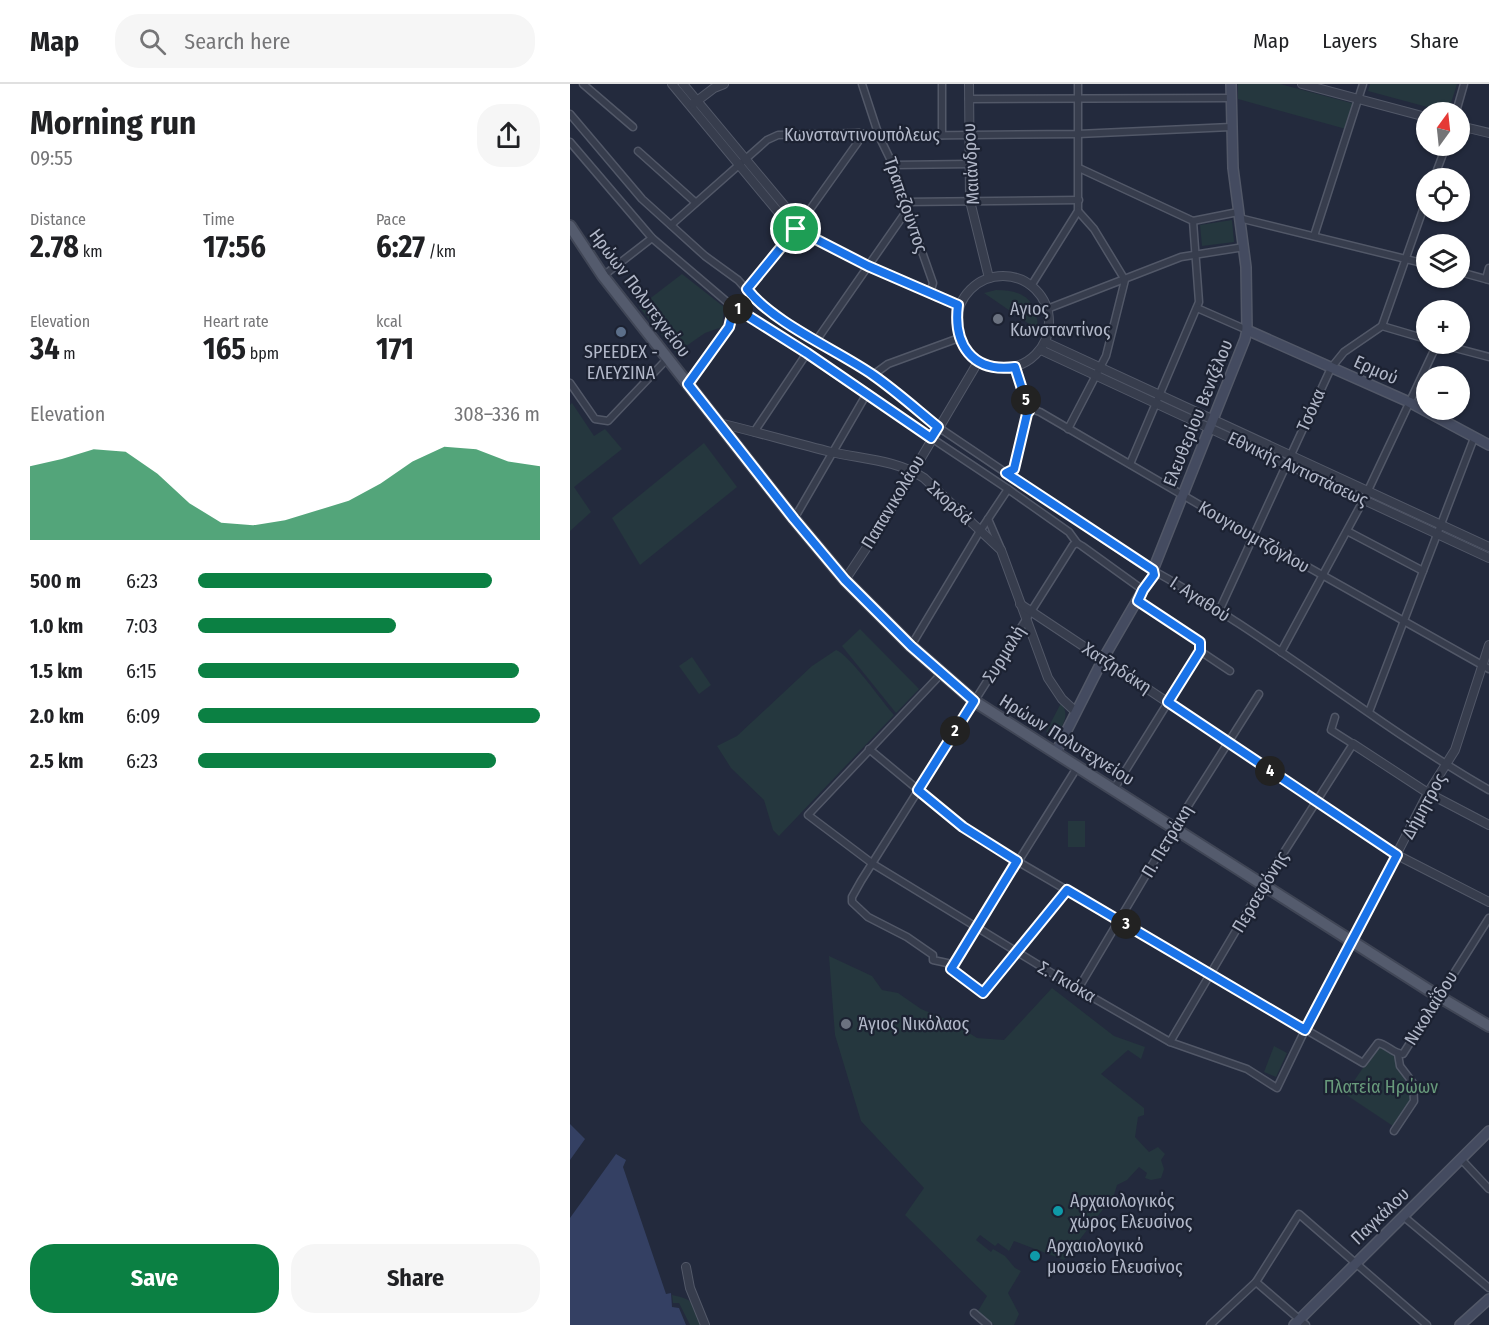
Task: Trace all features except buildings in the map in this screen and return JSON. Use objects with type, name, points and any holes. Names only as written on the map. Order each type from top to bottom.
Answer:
[{"type":"main road","name":"Ελευθερίου Βενιζέλου","points":[[1056,752],[1103,660],[1154,575],[1153,570],[1247,330],[1244,247],[1231,127],[1231,84]]},
{"type":"main road","name":"Ηρώων Πολυτεχνείου","points":[[570,226],[603,276],[667,359],[845,580],[911,646],[974,701],[1438,996],[1489,1026]]},
{"type":"main road","name":"Ερμού","points":[[1247,330],[1409,402],[1489,445]]},
{"type":"main road","name":"Παγκάλου","points":[[1300,1323],[1355,1263],[1489,1131]]},
{"type":"main road","points":[[1460,1325],[1489,1299]]},
{"type":"street","points":[[583,84],[633,127]]},
{"type":"street","points":[[672,84],[746,158],[793,216],[796,229]]},
{"type":"street","points":[[682,84],[693,103],[739,165],[796,229],[868,266],[958,305]]},
{"type":"street","points":[[693,103],[724,84]]},
{"type":"street","name":"Τραπεζούντος","points":[[862,84],[879,135],[893,165],[903,202],[933,283],[930,294]]},
{"type":"street","points":[[942,84],[942,135]]},
{"type":"street","name":"Μαιάνδρου","points":[[969,84],[970,201],[989,278]]},
{"type":"street","points":[[1031,286],[1078,211],[1078,84]]},
{"type":"street","points":[[1302,84],[1416,114]]},
{"type":"street","points":[[1314,236],[1363,84]]},
{"type":"street","points":[[1459,102],[1464,84]]},
{"type":"street","points":[[969,99],[1230,98]]},
{"type":"street","name":"Ι. Αγαθού","points":[[570,114],[642,199],[705,256],[747,289],[754,298],[816,341],[873,375],[938,427],[1006,473],[1281,652],[1447,765],[1489,790]]},
{"type":"street","name":"Κωνσταντινουπόλεως","points":[[671,225],[767,140],[778,135],[1078,134],[1231,127]]},
{"type":"street","points":[[1470,129],[1489,134]]},
{"type":"street","points":[[747,289],[796,229],[858,142],[858,133]]},
{"type":"street","points":[[570,142],[652,238],[734,307],[807,353],[1008,489],[1069,532],[1077,543],[1143,590]]},
{"type":"street","points":[[638,151],[695,202]]},
{"type":"street","points":[[893,165],[970,164]]},
{"type":"street","points":[[1079,168],[1193,220],[1239,215],[1416,261]]},
{"type":"street","points":[[903,202],[1079,200]]},
{"type":"street","points":[[1068,429],[1106,356],[1125,280],[1094,229],[1078,211]]},
{"type":"street","points":[[816,341],[908,212]]},
{"type":"street","points":[[1131,464],[1199,302],[1193,220]]},
{"type":"street","points":[[1416,336],[1382,326],[1419,222]]},
{"type":"street","points":[[603,276],[652,238]]},
{"type":"street","points":[[1047,309],[1181,257],[1244,247]]},
{"type":"street","points":[[1470,275],[1487,280],[1489,268]]},
{"type":"street","points":[[1008,276],[1031,286],[1042,297],[1047,309],[1049,324],[1041,350],[1015,367],[991,367],[978,362],[967,352],[959,339],[956,327],[958,305],[969,291],[989,278],[1008,276]]},
{"type":"street","points":[[688,384],[729,327],[734,307]]},
{"type":"street","points":[[1197,308],[1247,330]]},
{"type":"street","name":"Τσόκα","points":[[1219,611],[1331,368],[1344,352],[1382,326]]},
{"type":"street","points":[[873,375],[888,364],[959,339]]},
{"type":"street","name":"Εθνικής Αντιστάσεως","points":[[1045,342],[1099,372]]},
{"type":"street","name":"Εθνικής Αντιστάσεως","points":[[1041,350],[1099,372],[1158,399],[1489,558]]},
{"type":"street","points":[[1470,352],[1489,357]]},
{"type":"street","points":[[754,432],[807,353]]},
{"type":"street","points":[[1281,652],[1364,499],[1434,354]]},
{"type":"street","points":[[570,383],[595,419],[608,421],[667,359]]},
{"type":"street","name":"Παπανικολάου","points":[[845,580],[978,362]]},
{"type":"street","points":[[1006,473],[1014,469],[1029,411],[1015,367]]},
{"type":"street","points":[[794,519],[866,395]]},
{"type":"street","name":"Κουγιουμτζόγλου","points":[[1029,411],[1040,412],[1486,668]]},
{"type":"street","name":"Σκορδά","points":[[718,423],[832,452],[899,466],[924,478],[1001,550],[1020,604],[1028,615],[1048,678],[1062,699],[1076,712]]},
{"type":"street","points":[[1369,712],[1474,438]]},
{"type":"street","name":"Εθνικής Αντιστάσεως","points":[[1288,460],[1368,491],[1489,548]]},
{"type":"street","points":[[911,646],[1008,489]]},
{"type":"street","points":[[988,519],[1001,550]]},
{"type":"street","points":[[1347,531],[1423,571]]},
{"type":"street","name":"Συρμαλή","points":[[951,969],[946,963],[933,960],[933,956],[907,937],[868,917],[852,902],[852,897],[1068,550],[1077,543]]},
{"type":"street","points":[[1114,789],[1200,651],[1200,642],[1138,601]]},
{"type":"street","name":"Χατζηδάκη","points":[[1028,615],[1168,702],[1397,855],[1489,902]]},
{"type":"street","name":"Δήμητρος","points":[[1277,1088],[1428,793],[1447,765],[1486,668],[1489,645]]},
{"type":"street","points":[[1200,651],[1230,671]]},
{"type":"street","points":[[942,673],[869,749],[963,827],[1305,1030]]},
{"type":"street","name":"Π. Πετράκη","points":[[1078,989],[1174,828],[1259,694]]},
{"type":"street","points":[[1335,717],[1331,730],[1428,793],[1489,825]]},
{"type":"street","name":"Περσεφόνης","points":[[1170,1042],[1263,885],[1353,744]]},
{"type":"street","name":"Σ. Γκιόκα","points":[[869,749],[808,815],[873,864],[1016,953],[1170,1042],[1247,1069],[1277,1088]]},
{"type":"street","points":[[1067,890],[983,993],[951,969],[975,927],[1078,766]]},
{"type":"street","name":"Νικολαΐδου","points":[[1305,1030],[1363,1063],[1378,1043],[1398,1054],[1403,1054],[1489,918]]},
{"type":"street","points":[[1394,1131],[1414,1101],[1413,1083],[1400,1066],[1398,1054]]},
{"type":"street","points":[[1461,1160],[1489,1189]]},
{"type":"street","points":[[1213,1324],[1256,1282],[1299,1214],[1427,1325]]},
{"type":"street","points":[[1403,1216],[1489,1288]]},
{"type":"street","points":[[686,1267],[690,1288],[705,1325]]},
{"type":"street","points":[[1256,1282],[1300,1323]]},
{"type":"street","points":[[974,1313],[988,1325]]},
{"type":"green space","points":[[1238,84],[1280,84],[1355,104],[1346,129],[1238,99]]},
{"type":"green space","points":[[1370,84],[1457,84],[1451,102],[1416,102],[1416,104],[1368,91]]},
{"type":"green space","points":[[1232,220],[1234,242],[1202,246],[1200,225]]},
{"type":"green space","points":[[682,274],[724,307],[722,327],[705,333],[676,353],[639,307]]},
{"type":"green space","points":[[996,290],[1015,292],[1028,299],[1035,312],[1038,330],[984,293]]},
{"type":"green space","points":[[572,403],[594,436],[605,429],[622,449],[574,487],[591,512],[570,531],[570,405]]},
{"type":"green space","points":[[704,443],[737,487],[640,565],[612,518]]},
{"type":"green space","points":[[860,629],[919,689],[896,713],[842,646]]},
{"type":"green space","points":[[836,650],[849,660],[894,715],[779,836],[773,830],[764,800],[731,768],[717,746],[737,736],[812,666]]},
{"type":"green space","points":[[692,657],[711,685],[699,694],[679,666]]},
{"type":"green space","points":[[1061,703],[1065,716],[1056,738],[1046,732]]},
{"type":"green space","points":[[1068,821],[1085,821],[1085,847],[1068,847]]},
{"type":"green space","points":[[829,956],[872,976],[882,990],[898,993],[921,1009],[950,1021],[977,1038],[1004,1040],[1052,988],[1114,1036],[1145,1047],[1141,1059],[1128,1050],[1101,1074],[1144,1108],[1144,1115],[1138,1117],[1135,1137],[1149,1152],[1158,1147],[1165,1154],[1161,1160],[1164,1169],[1161,1178],[1151,1180],[1145,1178],[1147,1173],[1139,1167],[1127,1180],[1117,1185],[1114,1195],[1064,1260],[1014,1241],[1009,1251],[998,1243],[995,1246],[980,1235],[976,1240],[991,1252],[993,1249],[1005,1256],[1015,1268],[1021,1271],[1008,1293],[1019,1314],[1014,1325],[994,1325],[978,1311],[987,1296],[905,1215],[924,1188],[861,1121],[835,1035]]},
{"type":"green space","points":[[1274,1046],[1287,1053],[1276,1077],[1264,1072]]},
{"type":"green space","name":"Πλατεία Ηρώων","points":[[1378,1046],[1397,1058],[1411,1084],[1411,1100],[1393,1126],[1345,1094]]},
{"type":"green space","points":[[672,1295],[690,1301],[701,1325],[690,1325],[679,1303],[673,1303]]},
{"type":"water","points":[[570,1124],[585,1139],[570,1160]]},
{"type":"water","points":[[616,1154],[626,1160],[623,1167],[666,1294],[671,1293],[672,1307],[679,1308],[686,1325],[570,1325],[570,1218]]},
{"type":"place","name":"Αγιος Κωνσταντίνος","points":[[998,319]]},
{"type":"place","name":"SPEEDEX - ΕΛΕΥΣΙΝΑ","points":[[621,332]]},
{"type":"place","name":"Άγιος Νικόλαος","points":[[846,1024]]},
{"type":"place","name":"Αρχαιολογικός χώρος Ελευσίνος","points":[[1058,1211]]},
{"type":"place","name":"Αρχαιολογικό μουσείο Ελευσίνος","points":[[1035,1256]]},
{"type":"route","points":[[796,229],[868,266],[958,305],[956,327],[959,339],[967,352],[978,362],[991,367],[1005,369],[1015,367],[1029,411],[1014,469],[1006,473],[1153,570],[1154,575],[1138,601],[1200,642],[1200,651],[1168,702],[1397,855],[1305,1030],[1067,890],[983,993],[951,969],[1017,861],[963,827],[918,790],[974,701],[911,646],[845,580],[688,384],[729,327],[734,307],[807,353],[931,438],[938,427],[873,375],[786,321],[754,298],[747,289],[796,229]]}]
